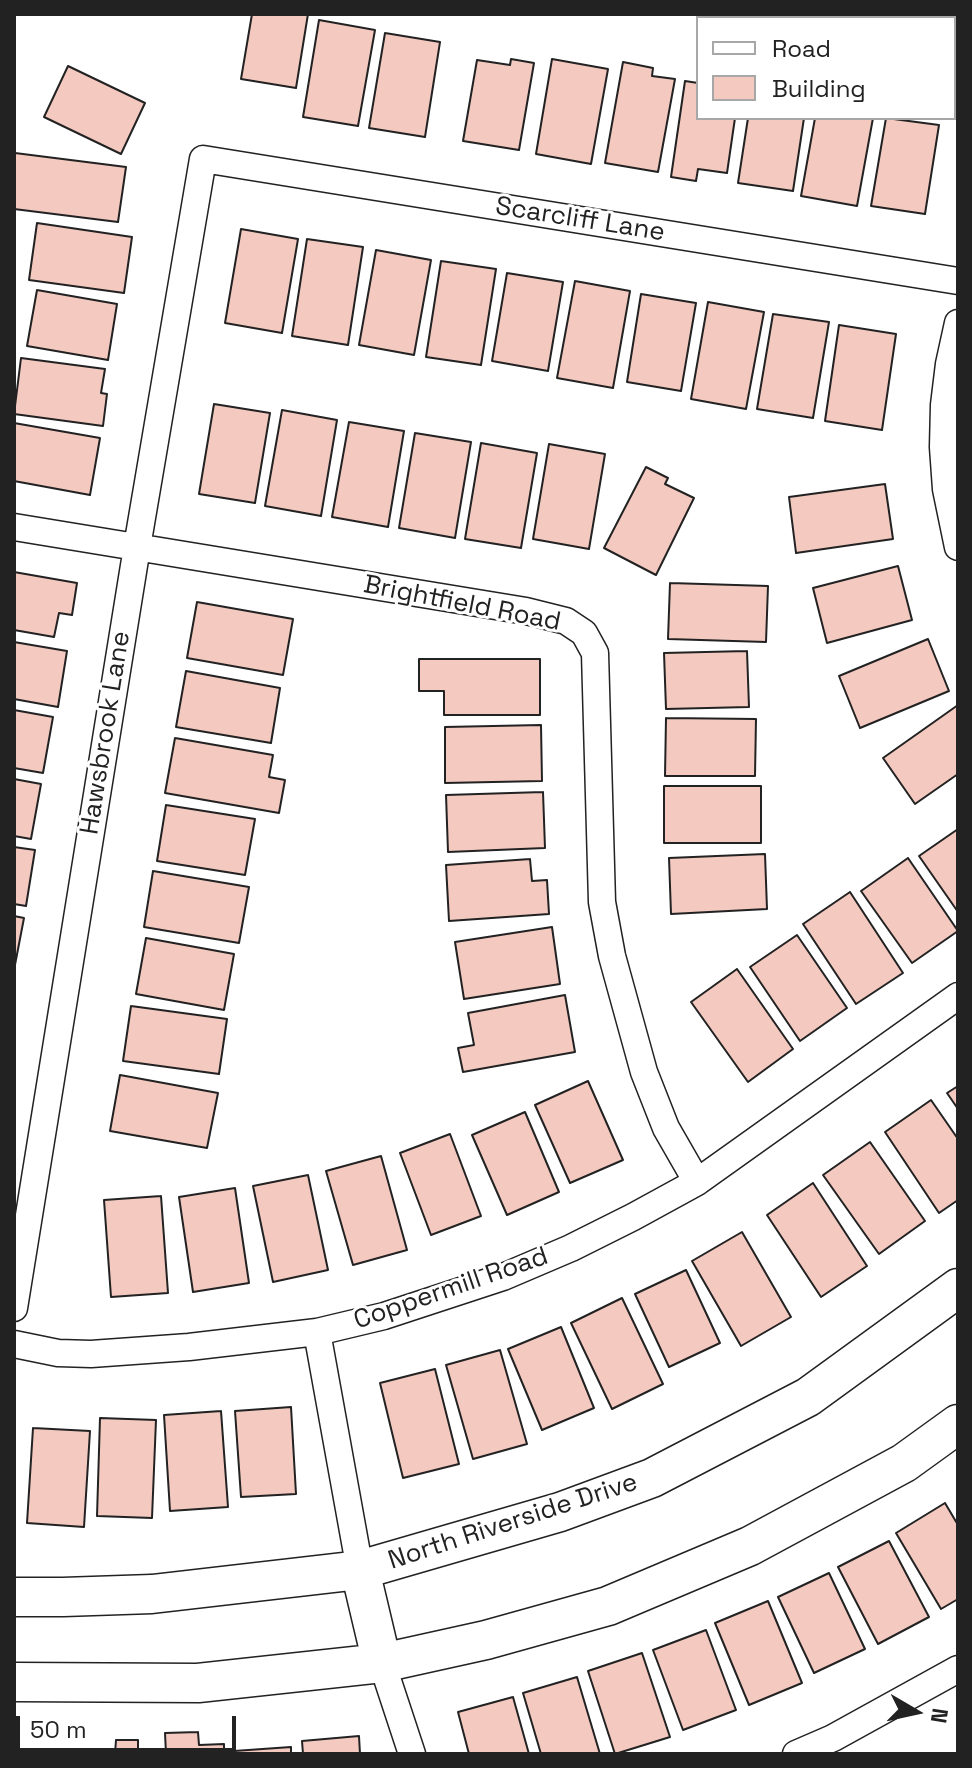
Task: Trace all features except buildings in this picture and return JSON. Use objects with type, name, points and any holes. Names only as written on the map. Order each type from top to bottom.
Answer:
[{"type":"main road","name":"North Riverside Drive","points":[[14,1597],[152,1594],[360,1570],[560,1512],[652,1478],[808,1397],[958,1288]]},
{"type":"main road","points":[[14,1682],[198,1683],[382,1663],[486,1640],[608,1606],[750,1546],[904,1463],[958,1424]]},
{"type":"main road","points":[[360,1570],[382,1663]]},
{"type":"street","name":"Scarcliff Lane","points":[[203,159],[958,281]]},
{"type":"street","name":"Hawsbrook Lane","points":[[14,1308],[203,159]]},
{"type":"street","points":[[958,323],[944,405],[943,447],[946,489],[958,547]]},
{"type":"street","name":"Brightfield Road","points":[[14,527],[526,611],[566,621],[584,633],[595,653],[602,902],[612,956],[644,1072],[666,1128],[697,1182]]},
{"type":"street","name":"Coppermill Road","points":[[14,1344],[58,1353],[91,1354],[189,1347],[317,1332],[384,1316],[503,1277],[583,1242],[697,1182],[958,996]]},
{"type":"street","points":[[317,1332],[360,1570]]},
{"type":"street","points":[[382,1663],[412,1754]]},
{"type":"street","points":[[796,1754],[833,1738],[958,1669]]}]
